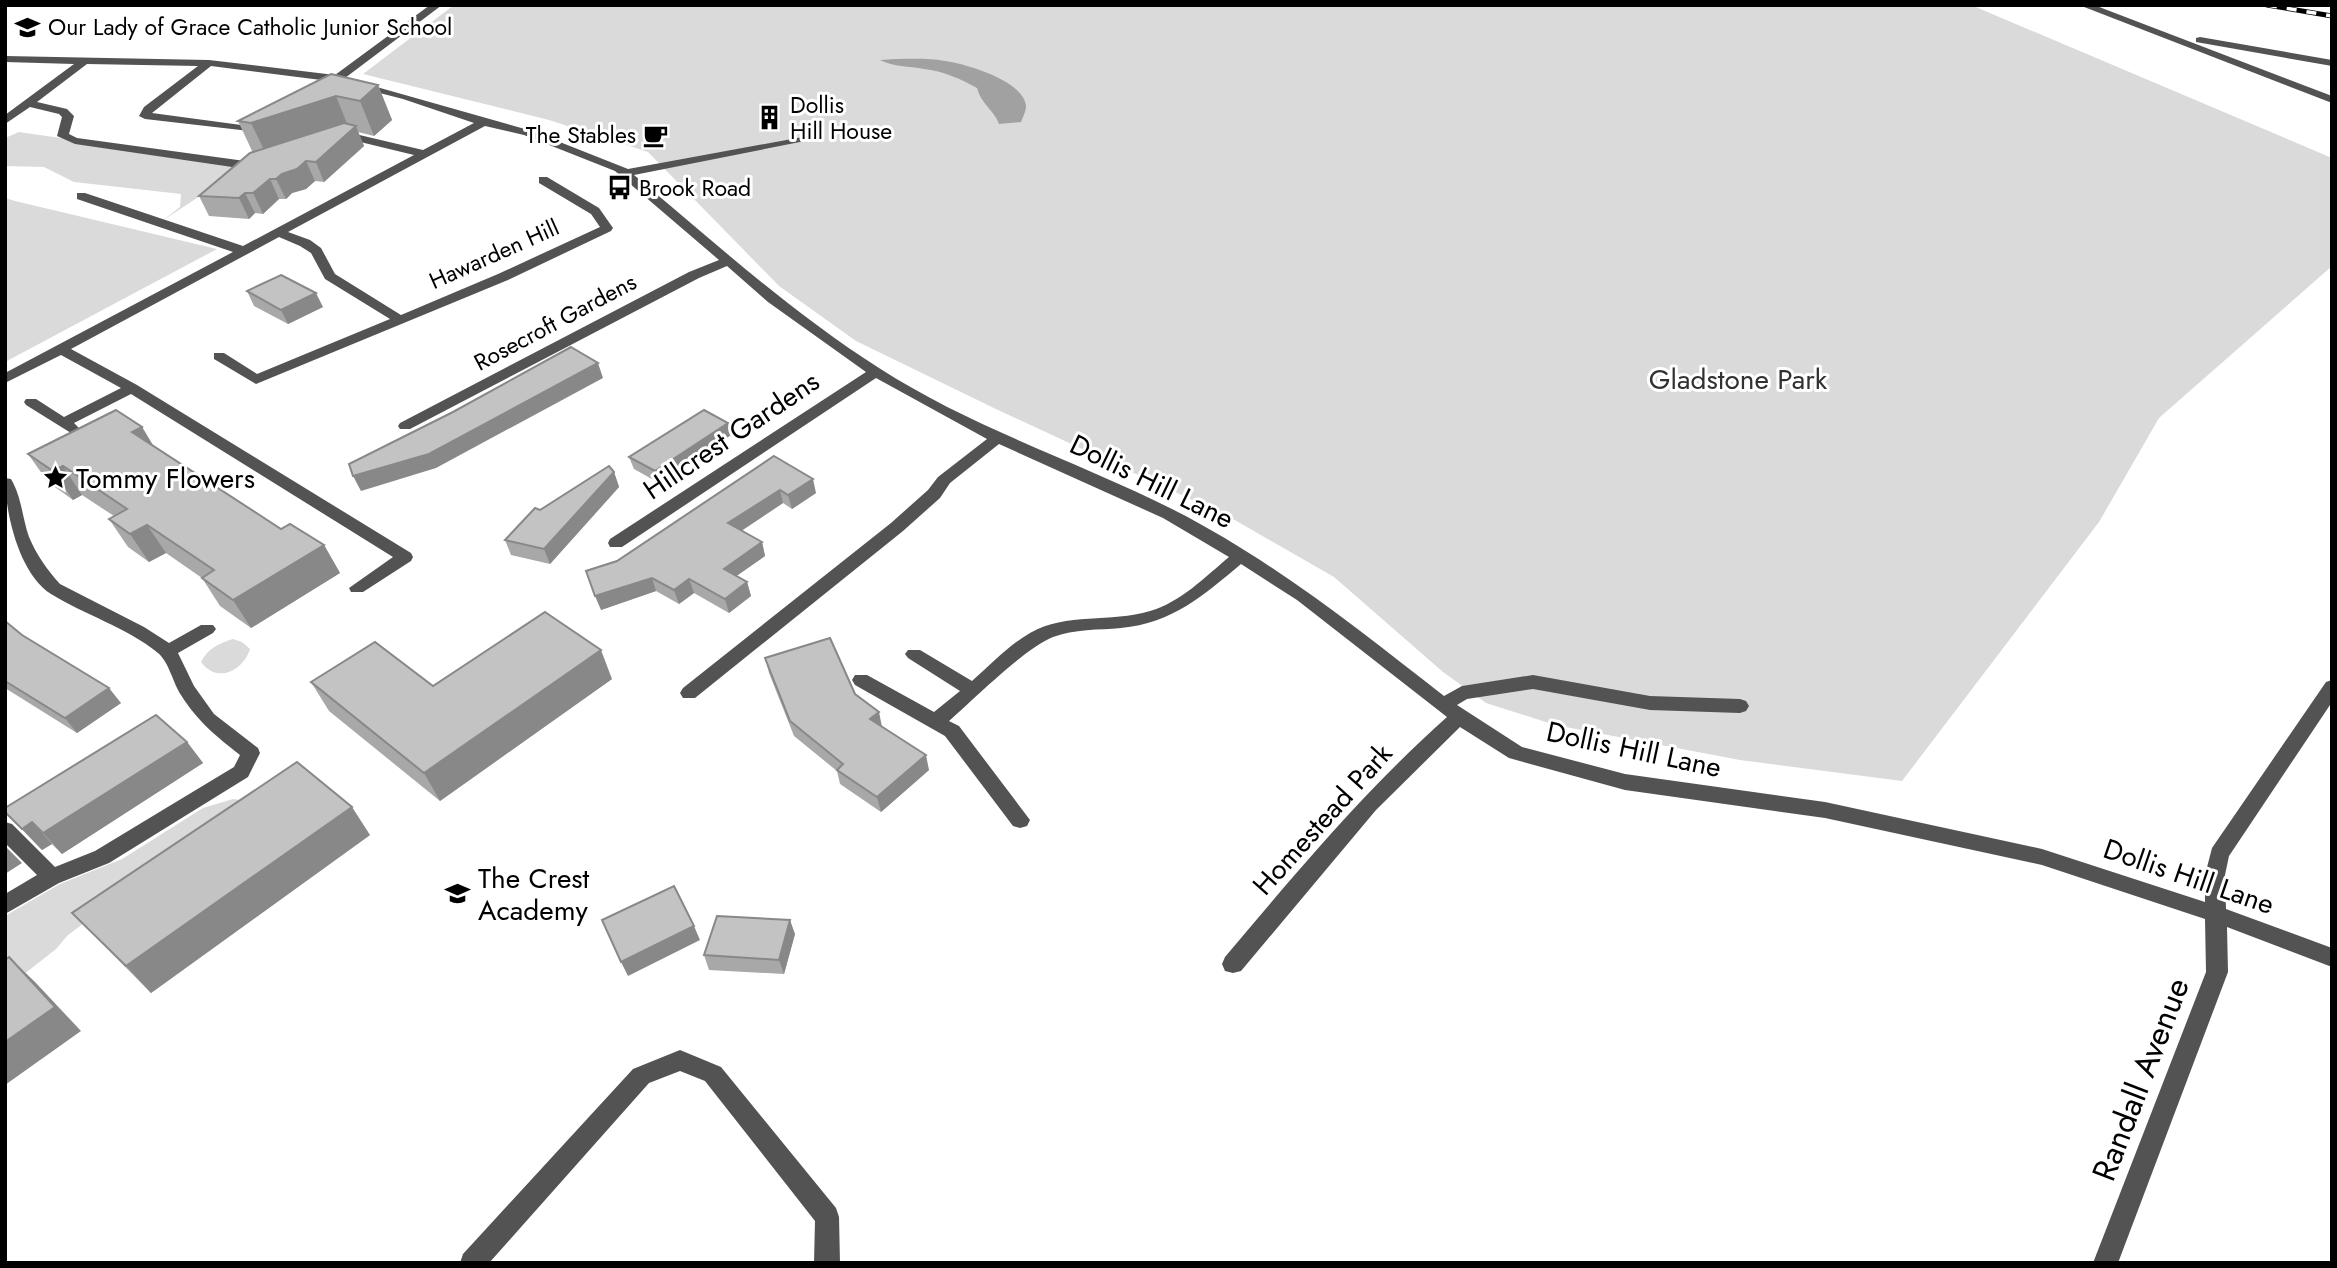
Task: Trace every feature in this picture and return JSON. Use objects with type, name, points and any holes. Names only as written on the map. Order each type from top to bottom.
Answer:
[{"type":"street","points":[[337,79],[437,5]]},
{"type":"street","points":[[2084,5],[2332,100]]},
{"type":"street","points":[[2162,33],[2332,63]]},
{"type":"street","name":"Dollis Hill Lane","points":[[5,59],[209,63],[337,79],[528,133],[589,155],[625,173],[773,299],[875,372],[997,438],[1169,514],[1241,556],[1303,596],[1452,711],[1516,752],[1658,789],[1825,810],[2042,857],[2138,887],[2287,939],[2332,958]]},
{"type":"street","points":[[5,121],[85,60]]},
{"type":"street","points":[[209,63],[148,109],[145,116],[270,131],[280,129]]},
{"type":"street","points":[[344,98],[365,86]]},
{"type":"street","points":[[29,104],[63,111],[68,116],[63,136],[75,141],[263,167],[276,163]]},
{"type":"street","points":[[5,379],[484,122]]},
{"type":"street","points":[[326,145],[351,135],[426,154]]},
{"type":"street","points":[[625,173],[815,136]]},
{"type":"street","name":"Hawarden Hill","points":[[219,356],[256,380],[503,276],[607,228],[595,211],[542,180]]},
{"type":"street","points":[[81,196],[244,251]]},
{"type":"street","points":[[279,233],[305,243],[316,251],[330,276],[400,320]]},
{"type":"street","name":"Rosecroft Gardens","points":[[405,426],[694,275],[728,261]]},
{"type":"street","points":[[61,349],[132,388],[405,557],[357,588]]},
{"type":"street","name":"Hillcrest Gardens","points":[[616,543],[875,372]]},
{"type":"street","points":[[63,423],[132,388]]},
{"type":"street","points":[[31,402],[81,436]]},
{"type":"street","points":[[689,693],[897,527],[934,494],[944,480],[997,438]]},
{"type":"street","points":[[5,483],[13,498],[21,537],[34,564],[54,588],[138,631],[168,651],[186,689],[206,719],[251,753],[241,772],[102,857],[52,877],[5,905]]},
{"type":"street","points":[[936,722],[1035,638],[1051,629],[1148,618],[1170,611],[1241,556]]},
{"type":"street","points":[[168,651],[207,629]]},
{"type":"street","points":[[914,654],[973,690]]},
{"type":"street","points":[[862,680],[952,731],[1020,820]]},
{"type":"street","name":"Homestead Park","points":[[1233,964],[1341,834],[1421,750],[1452,711],[1462,692],[1533,682],[1650,703],[1740,705]]},
{"type":"street","name":"Randall Avenue","points":[[2105,1263],[2217,972],[2214,875],[2219,854],[2332,687]]},
{"type":"street","points":[[5,830],[52,877]]},
{"type":"street","points":[[472,1263],[640,1076],[680,1060],[713,1074],[827,1217],[827,1263]]},
{"type":"green space","name":"Gladstone Park","points":[[454,5],[1971,5],[2332,158],[2332,266],[2159,418],[2099,522],[1902,781],[1740,760],[1555,725],[1486,703],[1443,672],[1334,577],[1233,519],[856,341],[779,286],[648,152],[549,120],[363,74]]},
{"type":"green space","points":[[19,132],[247,165],[162,221],[180,207],[181,194],[74,182],[44,167],[5,166],[5,138]]},
{"type":"green space","points":[[5,198],[15,201],[217,249],[5,362]]},
{"type":"green space","points":[[233,639],[250,649],[242,663],[229,672],[207,669],[201,662],[207,653]]},
{"type":"green space","points":[[233,799],[247,801],[68,935],[56,949],[5,989],[5,916],[60,884],[122,859],[203,808]]},
{"type":"shaded area","points":[[880,60],[945,61],[993,75],[1016,89],[1023,97],[1026,108],[1021,122],[999,124],[977,88],[958,79]]},
{"type":"building","points":[[331,74],[378,85],[360,101],[336,96],[251,123],[238,121]]},
{"type":"building","points":[[344,123],[356,126],[316,162],[306,161],[297,169],[270,179],[253,193],[245,193],[239,198],[199,196],[250,153]]},
{"type":"building","points":[[281,275],[316,293],[281,310],[247,291]]},
{"type":"building","points":[[571,347],[598,363],[429,454],[353,476],[349,464],[453,412]]},
{"type":"building","points":[[116,410],[142,427],[132,432],[281,529],[290,524],[324,545],[233,600],[202,578],[214,570],[147,525],[130,534],[109,519],[127,509],[63,466],[53,471],[28,454]]},
{"type":"building","points":[[704,410],[728,423],[655,471],[629,457]]},
{"type":"building","points":[[774,456],[813,479],[788,495],[780,490],[728,523],[762,542],[724,569],[747,582],[725,599],[689,579],[674,590],[652,578],[595,596],[586,571],[617,561]]},
{"type":"building","points":[[609,466],[614,472],[544,549],[505,540],[535,508],[540,510]]},
{"type":"building","points":[[545,612],[601,650],[424,773],[311,682],[375,642],[433,686]]},
{"type":"building","points":[[5,621],[22,635],[109,688],[65,718],[5,681]]},
{"type":"building","points":[[830,638],[855,694],[879,712],[870,719],[926,755],[877,797],[837,770],[843,764],[790,721],[765,658]]},
{"type":"building","points":[[156,715],[187,742],[43,833],[32,822],[22,829],[5,812],[5,808]]},
{"type":"building","points":[[297,762],[352,807],[126,966],[72,913]]},
{"type":"building","points":[[674,886],[694,926],[621,962],[602,920]]},
{"type":"building","points":[[717,916],[790,920],[779,960],[704,955]]},
{"type":"building","points":[[9,957],[55,1007],[5,1042],[5,960]]},
{"type":"railway","points":[[2267,5],[2332,16]]},
{"type":"place","name":"Our Lady of Grace Catholic Junior School","points":[[28,27]]},
{"type":"place","name":"Dollis Hill House","points":[[770,118]]},
{"type":"place","name":"The Stables","points":[[656,135]]},
{"type":"place","name":"Brook Road","points":[[619,188]]},
{"type":"place","name":"Tommy Flowers","points":[[56,478]]},
{"type":"place","name":"The Crest Academy","points":[[458,894]]}]
